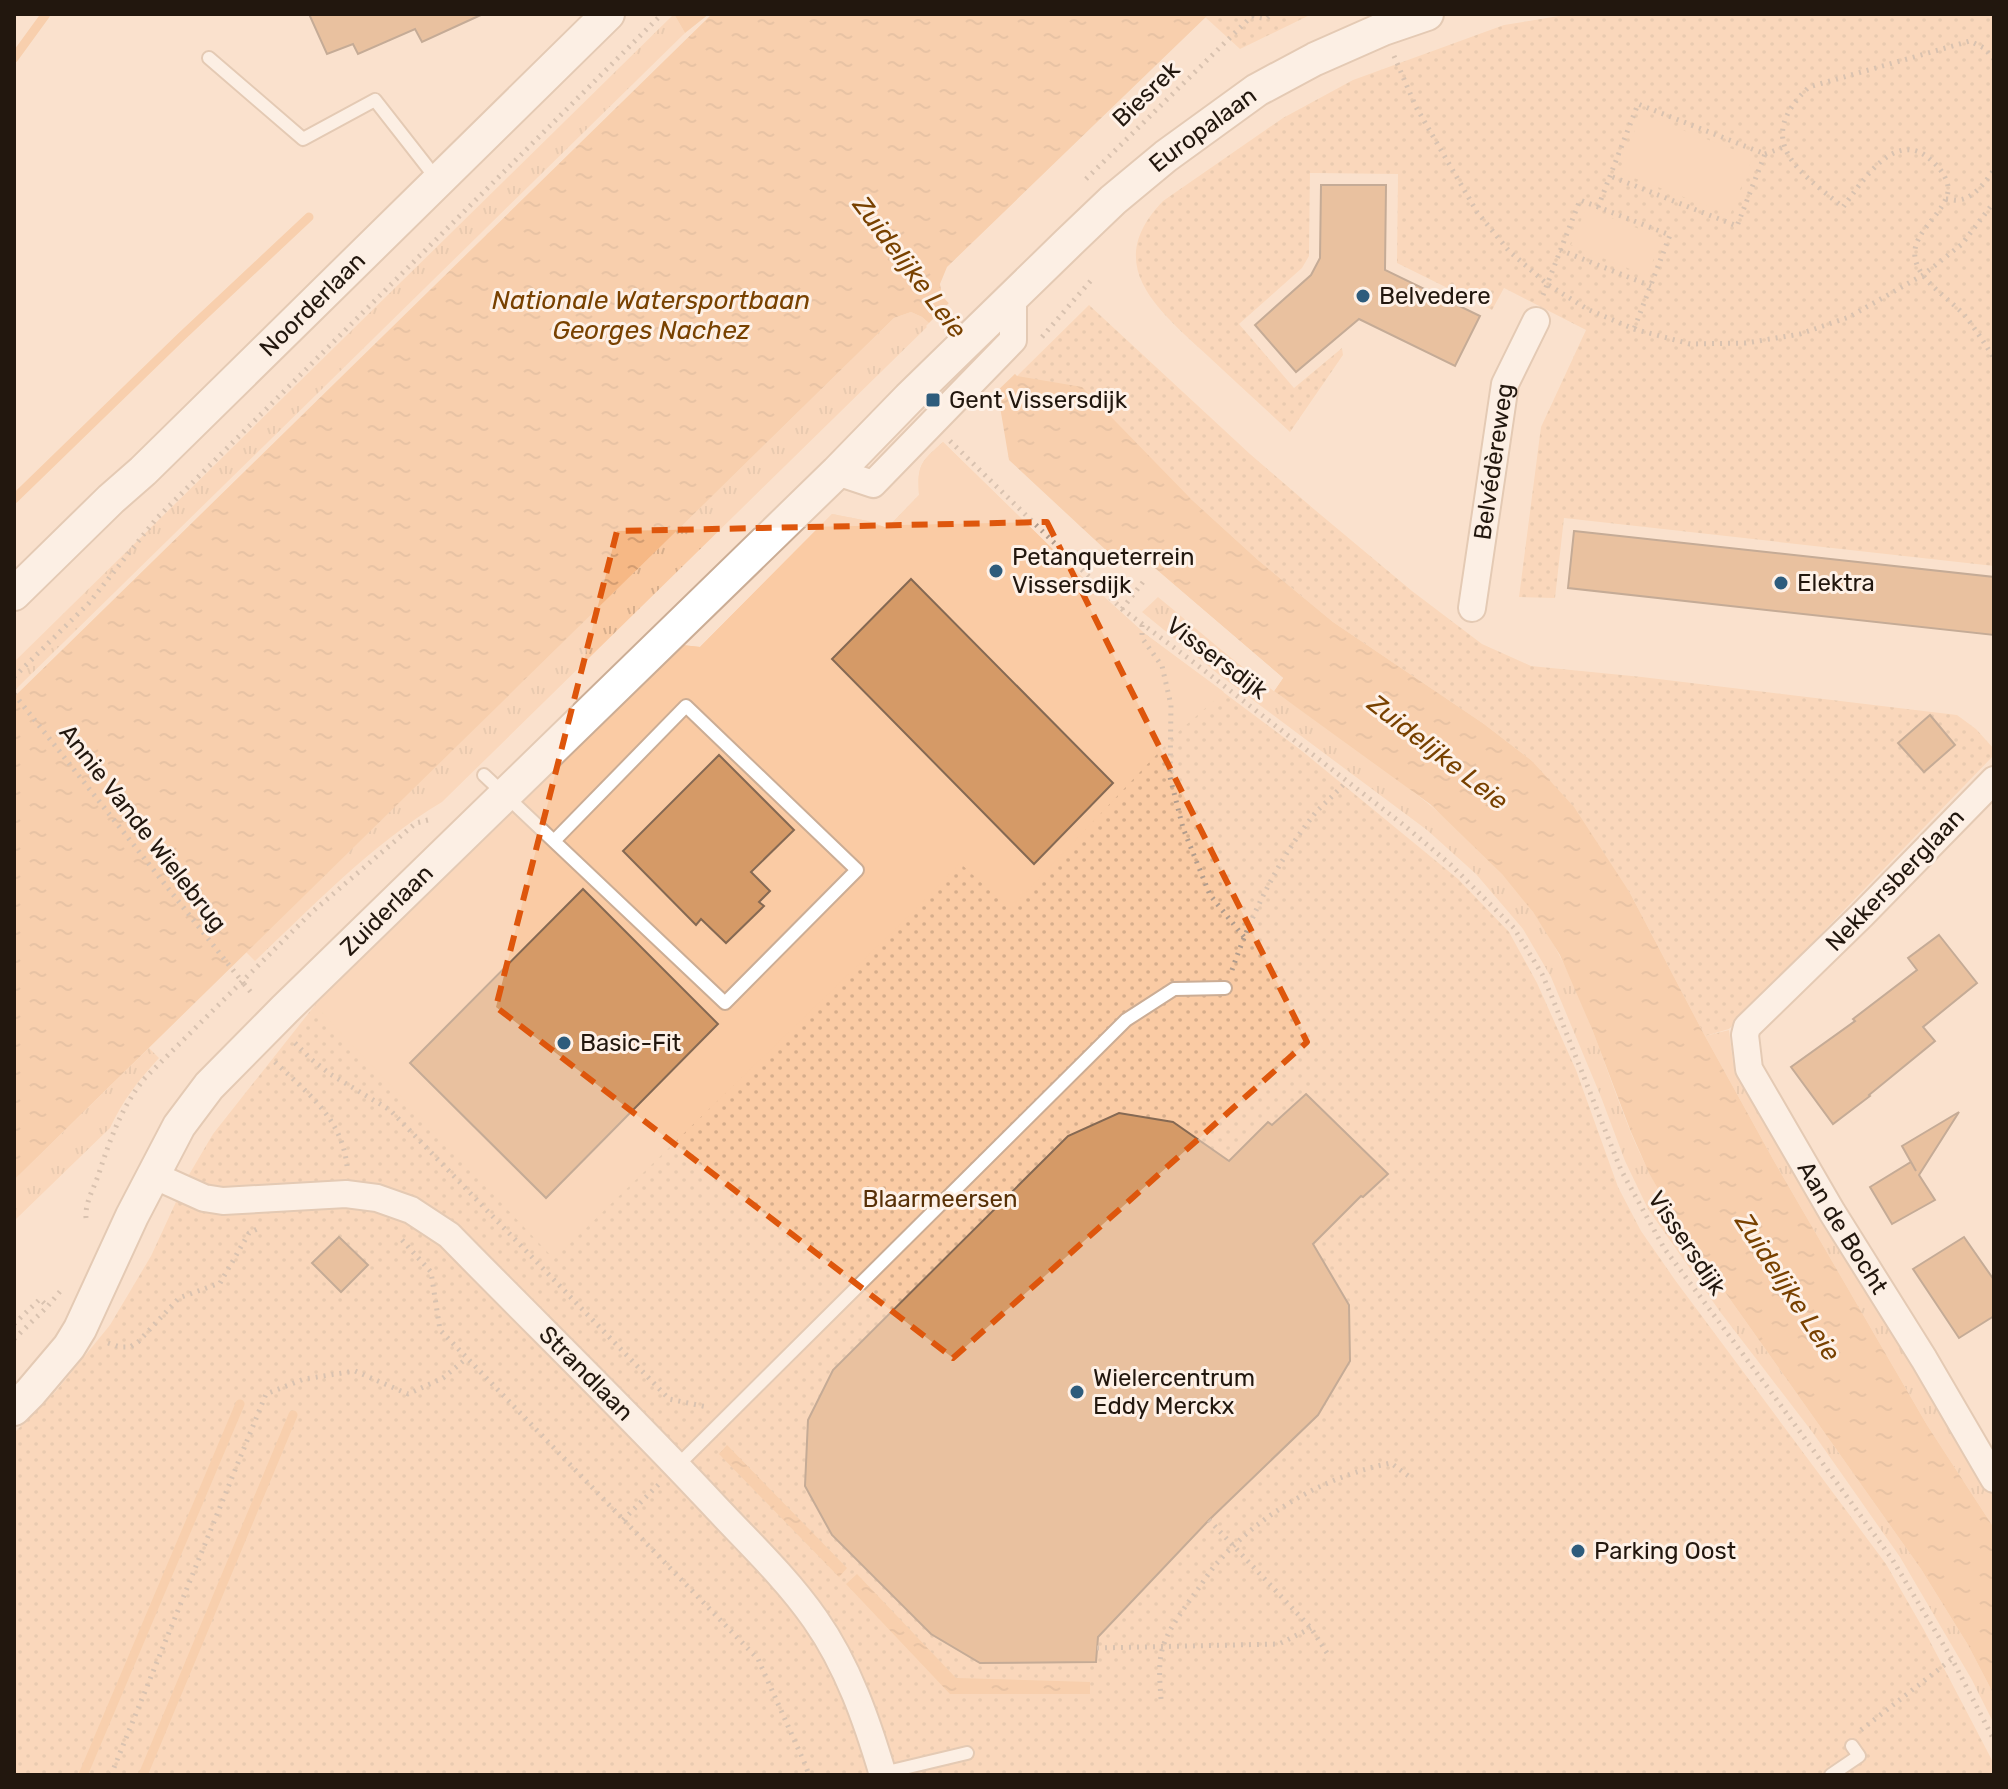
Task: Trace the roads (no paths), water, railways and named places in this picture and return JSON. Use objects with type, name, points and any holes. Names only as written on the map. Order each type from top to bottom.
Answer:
[{"type":"street","name":"Noorderlaan","points":[[14,594],[608,14]]},
{"type":"street","name":"Europalaan","points":[[1013,325],[1113,200],[1166,156],[1257,90],[1315,59],[1383,29],[1427,14]]},
{"type":"street","name":"Belvédèreweg","points":[[1472,608],[1505,384],[1536,321]]},
{"type":"street","name":"Zuiderlaan","points":[[14,1409],[69,1347],[80,1329],[179,1126],[209,1086],[495,785],[837,472],[942,366],[1013,325]]},
{"type":"street","points":[[837,472],[873,484],[965,390],[1013,325]]},
{"type":"street","name":"Nekkersberglaan","points":[[1795,980],[1994,780]]},
{"type":"street","name":"Aan de Bocht","points":[[1795,980],[1747,1027],[1749,1069],[1994,1479]]},
{"type":"street","name":"Strandlaan","points":[[153,1175],[204,1198],[223,1201],[346,1194],[377,1198],[411,1210],[449,1235],[677,1466],[791,1588],[816,1620],[837,1656],[858,1701],[883,1774]]},
{"type":"lane","points":[[209,58],[303,139],[375,100],[438,181]]},
{"type":"lane","points":[[495,785],[554,841],[725,1003],[857,870],[686,706],[554,841]]},
{"type":"lane","points":[[677,1466],[1126,1020],[1174,989],[1225,988]]},
{"type":"lane","points":[[1831,1775],[1859,1756],[1852,1746]]},
{"type":"lane","points":[[883,1774],[967,1753]]},
{"type":"water","points":[[674,14],[709,14],[685,33]]},
{"type":"water","name":"Nationale Watersportbaan Georges Nachez","points":[[712,14],[1209,14],[947,267],[940,284],[942,296],[1017,376],[1082,387],[1191,499],[1258,560],[1333,622],[1484,724],[1531,760],[1574,807],[1630,893],[1774,1161],[1927,1425],[1994,1528],[1994,1695],[1968,1645],[1921,1569],[1681,1230],[1649,1173],[1560,955],[1533,912],[1502,874],[1430,804],[1274,691],[1283,678],[1135,551],[1123,566],[1009,460],[998,395],[930,324],[911,312],[894,318],[14,1180],[14,697]]},
{"type":"water","points":[[727,1445],[847,1568],[839,1577],[719,1454]]},
{"type":"water","points":[[857,1574],[956,1678],[1090,1682],[1090,1694],[950,1694],[846,1584]]},
{"type":"waterway","points":[[14,58],[46,14]]},
{"type":"waterway","points":[[14,499],[309,217]]},
{"type":"waterway","points":[[83,1775],[240,1404]]},
{"type":"waterway","points":[[143,1775],[293,1415]]},
{"type":"place","name":"Belvedere","points":[[1363,296]]},
{"type":"place","name":"Gent Vissersdijk","points":[[933,400]]},
{"type":"place","name":"Petanqueterrein Vissersdijk","points":[[996,571]]},
{"type":"place","name":"Elektra","points":[[1781,583]]},
{"type":"place","name":"Basic-Fit","points":[[564,1043]]},
{"type":"place","name":"Wielercentrum Eddy Merckx","points":[[1077,1392]]},
{"type":"place","name":"Parking Oost","points":[[1578,1551]]},
{"type":"water label","name":"Zuidelijke Leie","points":[[910,267]]},
{"type":"water label","name":"Zuidelijke Leie","points":[[1438,752]]},
{"type":"water label","name":"Zuidelijke Leie","points":[[1788,1287]]},
{"type":"park label","name":"Blaarmeersen","points":[[940,1199]]}]
